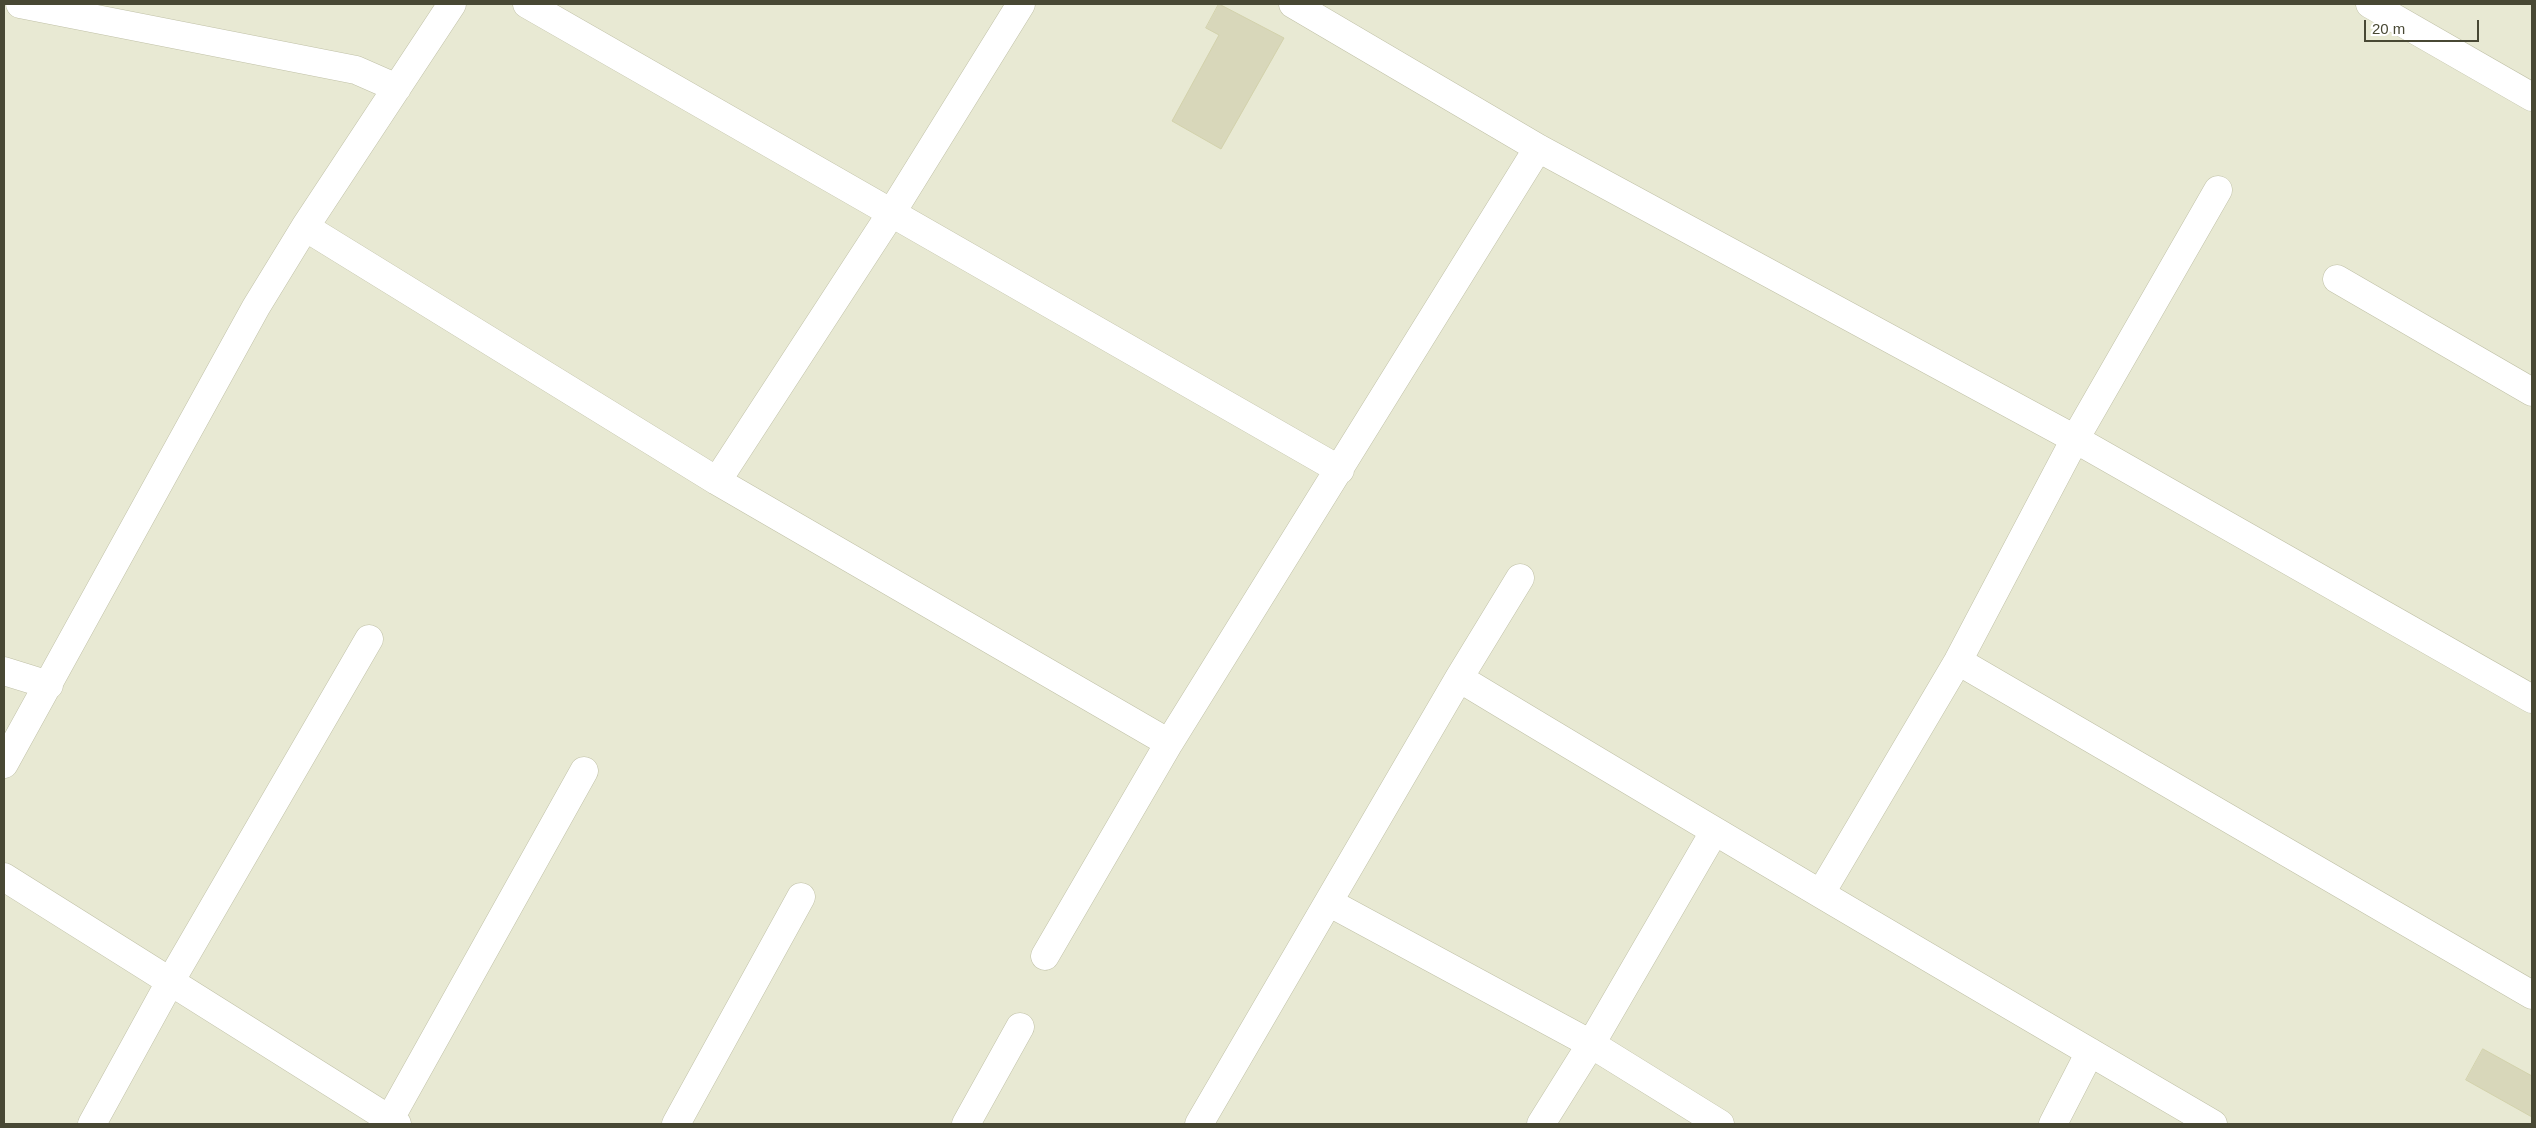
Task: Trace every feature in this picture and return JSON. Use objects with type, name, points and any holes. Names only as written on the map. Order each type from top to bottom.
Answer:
[{"type":"street","points":[[20,4],[356,70],[397,88]]},
{"type":"street","points":[[4,764],[256,308],[306,227],[452,4]]},
{"type":"street","points":[[527,4],[1340,470]]},
{"type":"street","points":[[717,480],[892,212],[1021,4]]},
{"type":"street","points":[[1293,4],[1538,148],[2075,438],[2532,699]]},
{"type":"street","points":[[2370,4],[2532,97]]},
{"type":"street","points":[[1045,956],[1169,743],[1538,148]]},
{"type":"street","points":[[1821,893],[1958,661],[2075,438],[2218,190]]},
{"type":"street","points":[[306,227],[717,480],[1169,743]]},
{"type":"street","points":[[2337,279],[2532,392]]},
{"type":"street","points":[[1199,1124],[1330,903],[1459,678],[1520,578]]},
{"type":"street","points":[[92,1124],[170,982],[369,639]]},
{"type":"street","points":[[1958,661],[2532,995]]},
{"type":"street","points":[[4,671],[49,685]]},
{"type":"street","points":[[1459,678],[1714,832],[1821,893],[2212,1124]]},
{"type":"street","points":[[4,877],[391,1123],[584,771]]},
{"type":"street","points":[[1541,1124],[1714,832]]},
{"type":"street","points":[[676,1124],[801,897]]},
{"type":"street","points":[[1330,903],[1590,1044],[1720,1124]]},
{"type":"street","points":[[966,1124],[1020,1027]]},
{"type":"street","points":[[2052,1124],[2090,1052]]},
{"type":"shaded area","points":[[4,4],[2532,4],[2532,1124],[4,1124]]},
{"type":"building","points":[[1219,4],[1284,38],[1221,149],[1172,121],[1219,35],[1206,28]]},
{"type":"building","points":[[2483,1049],[2532,1076],[2532,1117],[2466,1080]]}]
